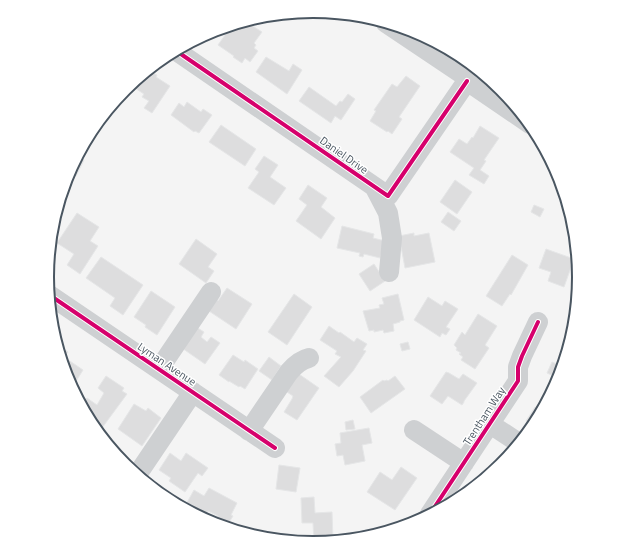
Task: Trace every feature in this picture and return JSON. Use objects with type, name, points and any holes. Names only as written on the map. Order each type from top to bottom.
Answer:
[{"type":"street","points":[[407,36],[466,73],[506,105]]},
{"type":"street","name":"Daniel Drive","points":[[181,54],[388,196],[466,73]]},
{"type":"street","points":[[375,188],[388,213],[392,238],[389,272]]},
{"type":"street","points":[[159,369],[211,292]]},
{"type":"street","name":"Lyman Avenue","points":[[55,298],[275,448]]},
{"type":"street","name":"Trentham Way","points":[[437,504],[518,381],[518,367],[538,322]]},
{"type":"street","points":[[249,431],[289,372],[296,364],[306,358],[309,358]]},
{"type":"street","points":[[140,470],[193,392]]},
{"type":"street","points":[[490,424],[514,440]]},
{"type":"street","points":[[414,430],[464,463]]},
{"type":"building","points":[[252,25],[262,32],[254,43],[256,45],[254,48],[258,51],[250,62],[245,58],[242,63],[218,45],[227,33]]},
{"type":"building","points":[[266,57],[289,71],[293,64],[302,70],[287,94],[256,72]]},
{"type":"building","points":[[153,73],[157,75],[156,77],[170,86],[152,113],[144,108],[149,101],[142,97],[144,94],[135,88]]},
{"type":"building","points":[[406,76],[420,86],[399,117],[402,119],[392,134],[370,121],[376,111],[374,110],[392,84],[397,87]]},
{"type":"building","points":[[309,87],[336,106],[340,101],[342,102],[348,94],[355,99],[341,120],[335,116],[331,123],[299,101]]},
{"type":"building","points":[[187,102],[201,112],[203,109],[212,115],[199,133],[194,132],[171,115],[179,103],[184,107]]},
{"type":"building","points":[[221,125],[256,149],[245,166],[209,142]]},
{"type":"building","points":[[480,126],[499,138],[484,160],[486,161],[480,170],[489,176],[484,184],[469,175],[474,168],[450,152],[459,139],[467,144],[472,137],[473,138]]},
{"type":"building","points":[[264,156],[278,165],[270,177],[286,188],[274,205],[248,188],[259,172],[255,169]]},
{"type":"building","points":[[82,159],[84,160],[76,176],[74,175]]},
{"type":"building","points":[[455,180],[472,192],[457,214],[440,202]]},
{"type":"building","points":[[308,185],[327,198],[321,207],[335,218],[321,239],[296,221],[307,205],[299,199]]},
{"type":"building","points":[[534,205],[544,209],[540,217],[531,212]]},
{"type":"building","points":[[448,212],[461,221],[454,231],[441,222]]},
{"type":"building","points":[[77,213],[99,227],[90,241],[98,246],[80,274],[67,265],[74,254],[57,243]]},
{"type":"building","points":[[342,226],[374,234],[373,238],[385,241],[380,258],[364,254],[363,257],[359,256],[360,253],[337,248]]},
{"type":"building","points":[[414,233],[414,236],[429,233],[435,262],[405,268],[399,236]]},
{"type":"building","points":[[196,239],[217,254],[208,267],[214,271],[206,283],[179,264]]},
{"type":"building","points":[[546,249],[571,258],[571,266],[564,287],[548,281],[551,272],[539,268]]},
{"type":"building","points":[[512,255],[528,265],[511,295],[510,294],[502,306],[486,296]]},
{"type":"building","points":[[101,257],[143,285],[123,315],[110,306],[115,298],[86,278]]},
{"type":"building","points":[[374,264],[385,281],[370,291],[359,274]]},
{"type":"building","points":[[227,288],[252,304],[236,329],[209,311]]},
{"type":"building","points":[[151,291],[175,307],[157,335],[134,317]]},
{"type":"building","points":[[294,294],[312,307],[287,345],[268,332]]},
{"type":"building","points":[[398,294],[404,320],[393,324],[394,331],[384,333],[383,330],[374,332],[374,330],[369,331],[363,311],[380,308],[379,305],[384,304],[382,298]]},
{"type":"building","points":[[428,297],[442,306],[445,301],[458,309],[446,327],[450,329],[446,335],[442,333],[440,337],[414,320]]},
{"type":"building","points":[[478,314],[497,326],[485,345],[489,348],[475,369],[461,360],[463,357],[459,354],[461,353],[456,350],[457,348],[454,345],[462,332],[465,335]]},
{"type":"building","points":[[193,325],[204,332],[201,337],[207,342],[211,337],[220,343],[205,364],[179,346]]},
{"type":"building","points":[[329,326],[354,342],[357,338],[367,344],[363,350],[366,351],[353,371],[339,387],[324,376],[341,357],[335,354],[337,351],[320,340]]},
{"type":"building","points":[[408,342],[410,349],[402,351],[400,344]]},
{"type":"building","points":[[63,349],[68,352],[65,355]]},
{"type":"building","points":[[233,355],[244,362],[245,360],[258,369],[245,389],[229,382],[219,375]]},
{"type":"building","points":[[269,357],[281,366],[272,380],[259,371]]},
{"type":"building","points":[[67,359],[83,370],[76,382]]},
{"type":"building","points":[[552,362],[557,364],[552,375],[547,373]]},
{"type":"building","points":[[296,372],[319,388],[297,420],[284,412],[293,396],[284,390]]},
{"type":"building","points":[[446,372],[459,379],[463,374],[477,383],[462,405],[448,396],[442,404],[430,396]]},
{"type":"building","points":[[106,376],[124,388],[122,391],[127,394],[102,428],[85,401],[87,398],[97,405],[104,393],[98,388]]},
{"type":"building","points":[[395,376],[405,389],[371,413],[360,397],[383,380],[388,381]]},
{"type":"building","points":[[134,404],[146,411],[148,408],[161,418],[142,446],[118,429]]},
{"type":"building","points":[[535,407],[537,408],[527,422],[526,421]]},
{"type":"building","points":[[353,420],[355,429],[346,430],[345,422]]},
{"type":"building","points":[[369,428],[372,443],[362,445],[365,461],[345,465],[343,455],[337,456],[335,444],[341,443],[340,433]]},
{"type":"building","points":[[170,453],[181,461],[186,453],[208,468],[202,476],[198,473],[185,492],[169,481],[171,478],[159,470]]},
{"type":"building","points":[[279,465],[300,468],[296,492],[276,489]]},
{"type":"building","points":[[401,467],[417,478],[395,510],[367,492],[380,472],[392,480]]},
{"type":"building","points":[[209,488],[237,503],[231,515],[233,516],[229,522],[217,518],[218,516],[208,511],[207,513],[187,503],[194,490],[204,496]]},
{"type":"building","points":[[314,497],[315,513],[332,512],[333,535],[314,536],[313,523],[302,523],[301,498]]},
{"type":"cycle path","points":[[181,54],[388,196],[467,81]]},
{"type":"cycle path","points":[[55,298],[275,448]]},
{"type":"cycle path","points":[[437,504],[518,381],[518,367],[538,322]]}]
